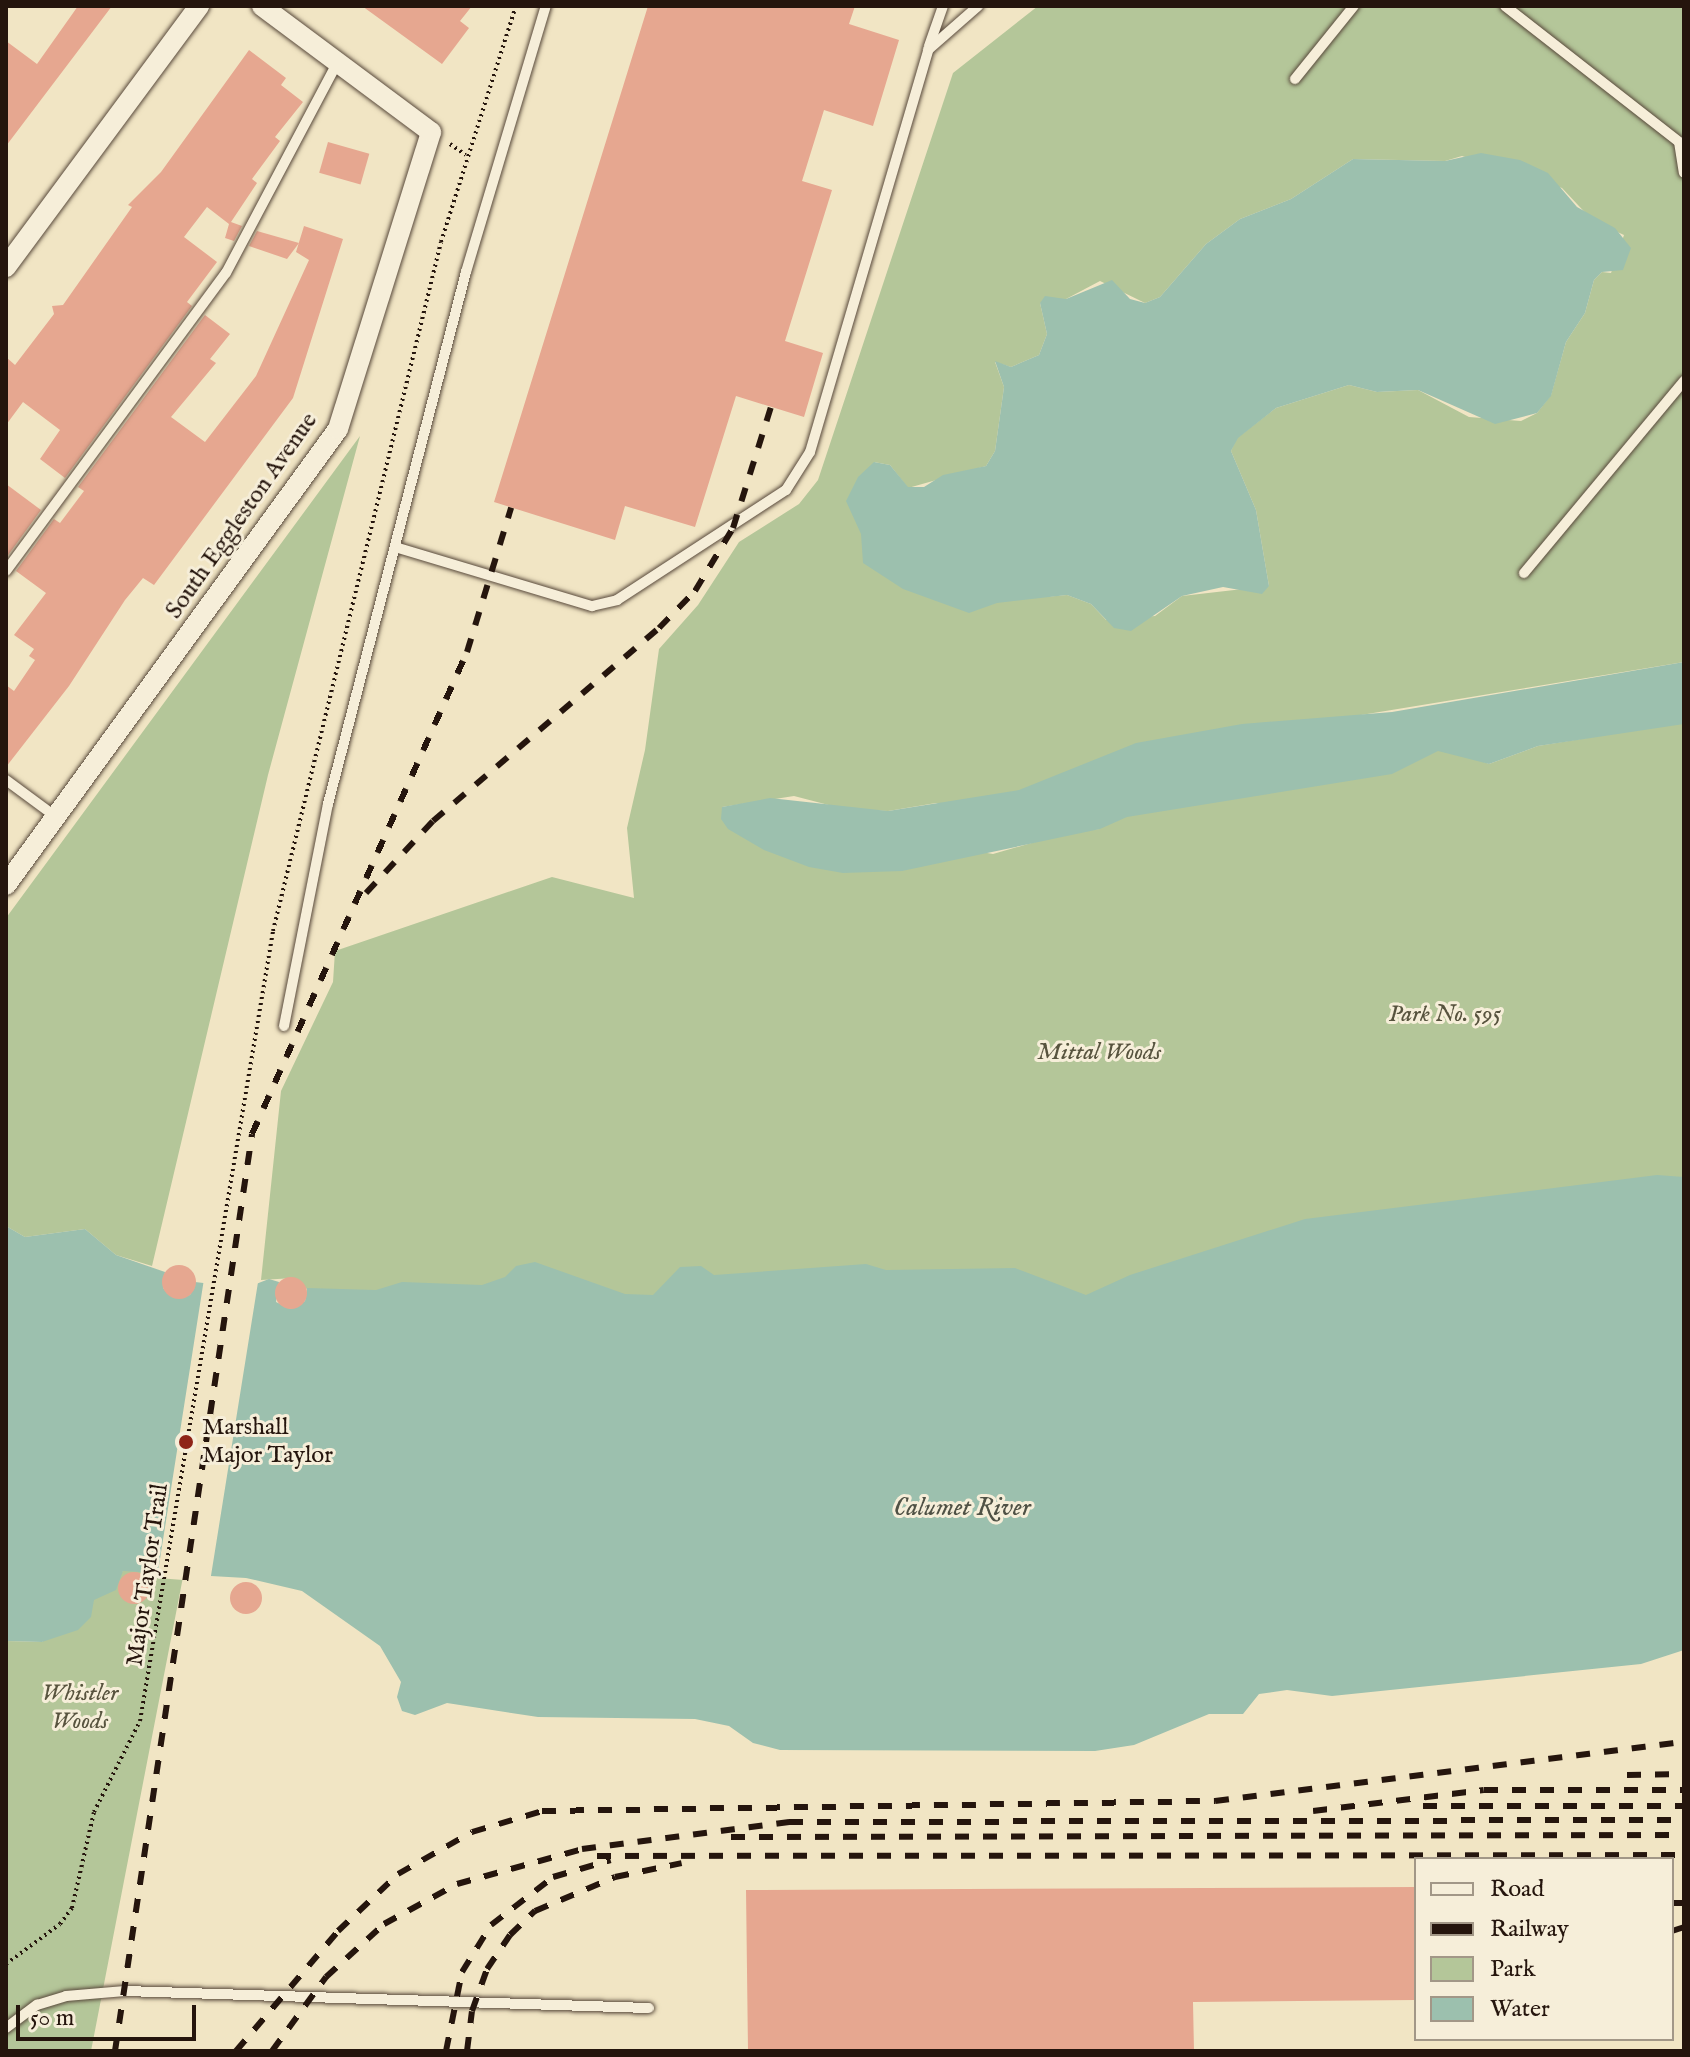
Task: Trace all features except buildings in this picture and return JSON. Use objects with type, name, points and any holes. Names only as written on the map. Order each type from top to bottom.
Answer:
[{"type":"street","points":[[6,267],[199,6]]},
{"type":"street","points":[[262,6],[337,63]]},
{"type":"street","name":"South Eggleston Avenue","points":[[6,885],[338,429],[431,132],[337,63]]},
{"type":"lane","points":[[284,1026],[328,804],[466,272],[546,6]]},
{"type":"lane","points":[[395,547],[592,606],[617,600],[786,490],[810,452],[943,6]]},
{"type":"lane","points":[[928,50],[978,6]]},
{"type":"lane","points":[[1295,79],[1354,6]]},
{"type":"lane","points":[[1505,6],[1681,142],[1684,173]]},
{"type":"lane","points":[[6,571],[226,273],[337,63]]},
{"type":"lane","points":[[1524,573],[1684,381]]},
{"type":"lane","points":[[6,780],[57,817]]},
{"type":"lane","points":[[6,2028],[37,2005],[66,1996],[125,1991],[649,2008]]},
{"type":"path","name":"Major Taylor Trail","points":[[6,1964],[60,1924],[72,1908],[94,1812],[140,1721],[152,1673],[225,1197],[273,931],[450,212],[516,6]]},
{"type":"green space","points":[[1038,6],[1684,6],[1684,662],[1361,715],[1489,764],[1538,746],[1684,722],[1684,1226],[1045,1306],[308,1290],[294,1278],[261,1280],[281,1091],[333,982],[335,951],[552,877],[634,898],[627,828],[645,750],[659,649],[698,605],[739,542],[799,504],[818,480],[953,73]],"holes":[[[1462,156],[1562,188],[1593,221],[1624,235],[1611,273],[1602,272],[1594,280],[1585,313],[1566,342],[1551,395],[1537,413],[1521,421],[1469,417],[1418,390],[1377,392],[1349,385],[1276,408],[1237,438],[1231,451],[1256,510],[1269,586],[1182,596],[1155,616],[1106,620],[1091,604],[1067,595],[1045,597],[874,462],[890,465],[908,488],[986,466],[995,451],[1004,387],[995,362],[1011,367],[1039,355],[1047,334],[1040,303],[1066,299],[1100,281],[1145,303],[1160,297],[1206,244],[1240,219],[1291,199],[1353,159],[1445,161]],[[794,796],[844,809],[888,811],[936,803],[1100,829],[1073,831],[993,854],[722,807]]]},
{"type":"green space","points":[[360,436],[268,775],[152,1266],[116,1255],[85,1229],[25,1237],[6,1226],[6,918]]},
{"type":"green space","name":"Whistler Woods","points":[[123,1571],[183,1577],[91,2051],[6,2051],[6,1641],[42,1642]]},
{"type":"water","points":[[1481,153],[1520,160],[1548,173],[1577,207],[1615,228],[1631,248],[1623,270],[1602,272],[1594,280],[1585,313],[1566,342],[1551,396],[1537,413],[1495,424],[1418,390],[1377,392],[1349,385],[1276,408],[1238,438],[1231,451],[1256,510],[1269,586],[1262,594],[1223,587],[1182,596],[1131,631],[1114,628],[1091,604],[1067,595],[997,603],[969,613],[903,589],[863,563],[861,534],[846,501],[858,477],[874,462],[890,465],[908,487],[924,487],[943,475],[986,466],[995,451],[1004,387],[995,361],[1011,367],[1039,355],[1047,334],[1040,303],[1045,296],[1066,299],[1112,280],[1130,299],[1145,303],[1160,297],[1206,244],[1240,219],[1291,199],[1353,159],[1445,161]]},
{"type":"water","points":[[1684,662],[1684,724],[1538,746],[1489,764],[1438,751],[1392,774],[1127,817],[1100,829],[902,871],[843,873],[809,867],[764,850],[728,829],[721,819],[722,807],[770,798],[888,811],[1019,790],[1136,743],[1242,724],[1392,712]]},
{"type":"water","name":"Calumet River","points":[[1657,1175],[1684,1177],[1684,1650],[1641,1664],[1332,1696],[1287,1690],[1259,1694],[1243,1714],[1209,1714],[1134,1745],[1095,1751],[780,1750],[753,1743],[729,1726],[695,1719],[538,1717],[447,1703],[415,1715],[402,1711],[397,1697],[401,1682],[380,1646],[302,1591],[246,1578],[123,1571],[116,1590],[94,1600],[91,1617],[78,1630],[42,1642],[6,1641],[6,1226],[25,1237],[85,1229],[116,1255],[165,1272],[163,1288],[175,1298],[190,1295],[195,1282],[246,1288],[269,1279],[279,1282],[276,1302],[291,1309],[305,1301],[307,1288],[376,1290],[402,1282],[482,1285],[505,1277],[516,1266],[535,1262],[625,1294],[653,1295],[680,1267],[701,1266],[714,1275],[866,1264],[886,1270],[1015,1268],[1086,1295],[1130,1275],[1305,1219]]},
{"type":"pier","points":[[259,1276],[210,1582],[157,1578],[204,1279],[245,1284]]},
{"type":"railway","points":[[366,893],[433,821],[659,628],[695,591],[733,528],[771,407]]},
{"type":"railway","points":[[115,2051],[252,1134],[467,652],[511,508]]},
{"type":"railway","points":[[236,2051],[338,1931],[398,1874],[472,1832],[542,1811],[1215,1801],[1684,1742]]},
{"type":"railway","points":[[1627,1775],[1684,1774]]},
{"type":"railway","points":[[1313,1811],[1484,1790],[1684,1790]]},
{"type":"railway","points":[[1423,1806],[1684,1806]]},
{"type":"railway","points":[[272,2051],[326,1977],[384,1924],[457,1884],[582,1849],[789,1822],[1684,1820]]},
{"type":"railway","points":[[731,1837],[1684,1835]]},
{"type":"railway","points":[[597,1856],[1684,1855]]},
{"type":"railway","points":[[446,2051],[462,1972],[491,1925],[553,1877],[611,1860]]},
{"type":"railway","points":[[467,2051],[472,2011],[487,1969],[510,1935],[535,1911],[615,1877],[682,1863]]},
{"type":"railway","points":[[1674,1903],[1684,1903]]},
{"type":"railway","points":[[1674,1930],[1684,1927]]},
{"type":"place","name":"Marshall Major Taylor","points":[[186,1442]]},
{"type":"park label","name":"Park No. 595","points":[[1445,1015]]},
{"type":"park label","name":"Mittal Woods","points":[[1099,1053]]}]
